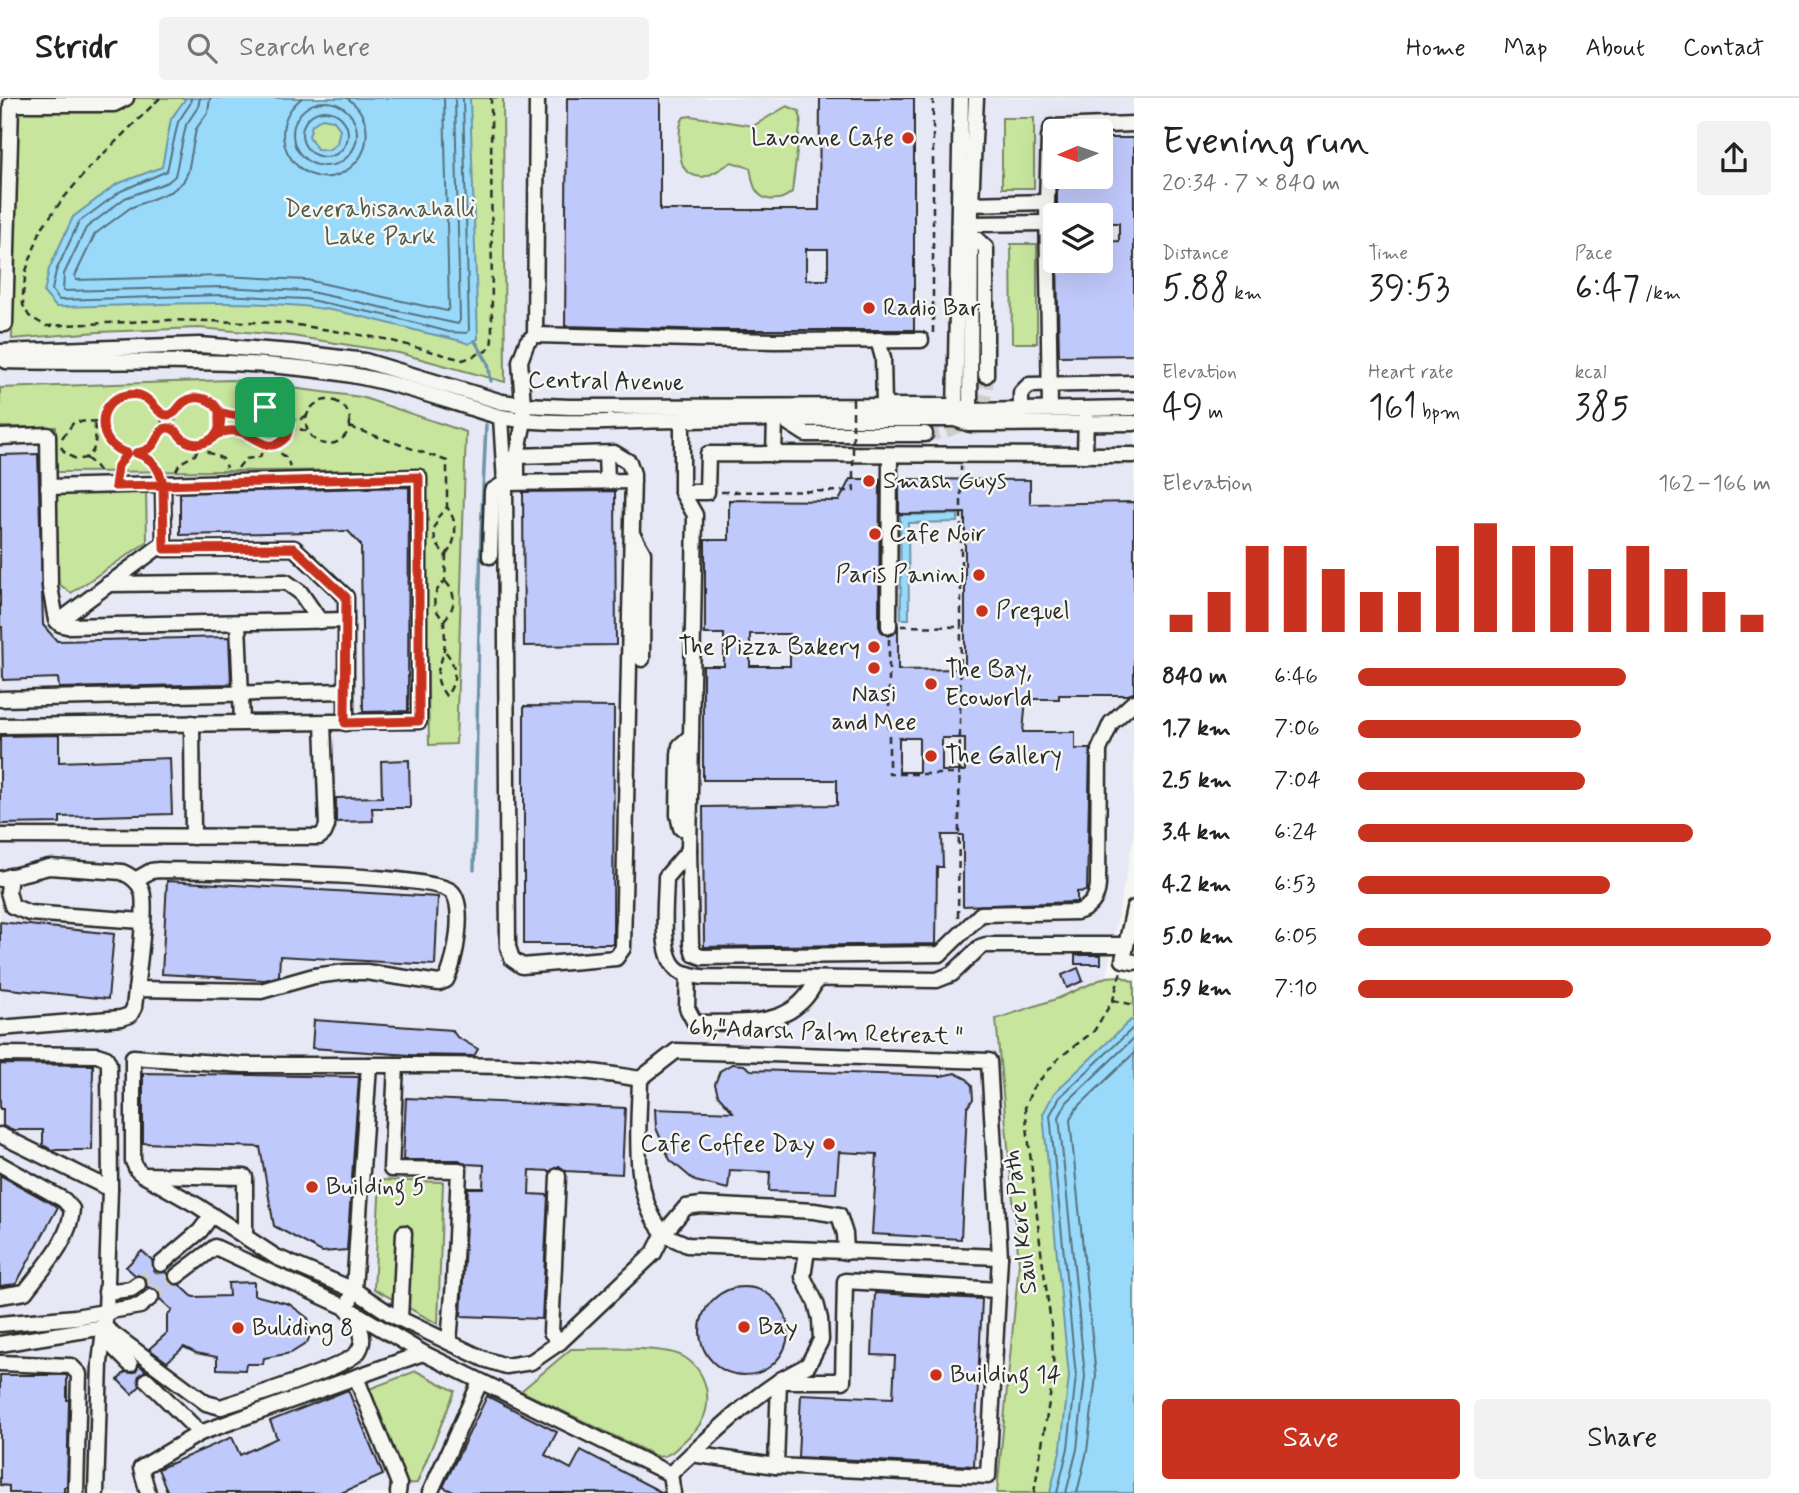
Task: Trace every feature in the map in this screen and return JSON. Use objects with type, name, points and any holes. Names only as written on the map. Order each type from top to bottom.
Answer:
[{"type":"street","points":[[0,324],[5,324],[5,104],[114,104],[126,98]]},
{"type":"street","points":[[535,335],[537,98]]},
{"type":"street","points":[[961,98],[968,218],[970,417]]},
{"type":"street","points":[[955,413],[976,98]]},
{"type":"street","points":[[968,218],[1047,202],[1049,137],[1052,127],[1134,124]]},
{"type":"street","points":[[968,218],[1043,223]]},
{"type":"street","points":[[968,218],[986,248],[986,375]]},
{"type":"street","points":[[1048,273],[1050,410]]},
{"type":"street","points":[[511,483],[524,421],[520,361],[527,342],[535,335],[878,343],[921,340]]},
{"type":"street","points":[[878,343],[874,359],[880,406]]},
{"type":"street","name":"Central Avenue","points":[[1,357],[199,345],[292,352],[365,361],[502,402],[524,405],[880,406],[955,413],[970,417],[1086,416],[1134,408]]},
{"type":"street","name":"Central Avenue","points":[[1,357],[96,363],[199,361],[297,368],[364,377],[501,417],[524,421],[779,419],[955,413]]},
{"type":"street","points":[[1021,410],[1021,393],[1029,386],[1134,383]]},
{"type":"street","name":"Central Avenue","points":[[970,417],[1021,410],[1050,410],[1134,423]]},
{"type":"street","points":[[1085,455],[1086,416]]},
{"type":"street","points":[[501,417],[511,483],[508,947],[512,960],[522,966],[616,958],[623,948],[634,474],[629,462],[620,455],[517,456]]},
{"type":"street","points":[[682,419],[682,492],[695,515],[689,850],[691,944],[694,954],[702,957],[940,954],[981,914],[1077,912],[1092,904],[1098,891],[1099,750],[1111,723],[1134,702]]},
{"type":"street","points":[[775,455],[779,419],[806,434],[925,434]]},
{"type":"street","points":[[0,437],[48,435],[50,587],[58,622]]},
{"type":"street","points":[[606,454],[607,481]]},
{"type":"street","points":[[682,492],[708,492],[708,454],[1134,455]]},
{"type":"street","points":[[889,626],[890,455]]},
{"type":"street","points":[[0,726],[419,721],[419,477],[48,487]]},
{"type":"street","points":[[490,556],[492,491],[511,483],[633,481]]},
{"type":"street","points":[[163,485],[164,549],[294,548],[346,597],[345,723]]},
{"type":"street","points":[[633,535],[643,553],[642,659]]},
{"type":"street","points":[[58,622],[164,543]]},
{"type":"street","points":[[108,584],[286,582],[300,592],[320,621]]},
{"type":"street","points":[[58,622],[67,626],[346,620]]},
{"type":"street","points":[[238,624],[242,722]]},
{"type":"street","points":[[0,699],[345,691]]},
{"type":"street","points":[[192,723],[194,837]]},
{"type":"street","points":[[0,836],[319,837],[327,826],[323,723]]},
{"type":"street","points":[[681,828],[678,815],[679,755],[680,746],[691,736]]},
{"type":"street","points":[[689,850],[666,877],[666,944],[675,967],[702,977],[937,980],[952,974],[980,947],[995,943],[1128,956],[1134,908]]},
{"type":"street","points":[[0,1028],[121,1018],[130,1014],[134,1008],[142,921],[143,894],[135,880],[122,872],[49,867],[5,878],[8,892],[6,905],[29,913],[142,921]]},
{"type":"street","points":[[135,880],[151,871],[159,870],[383,878],[447,889],[454,894],[458,904],[454,963],[443,982],[346,972],[314,976],[261,991],[136,989]]},
{"type":"street","points":[[688,974],[687,1008],[695,1023],[776,1018],[802,1003],[817,979]]},
{"type":"street","name":"6b,\"Adarsh Palm Retreat \"","points":[[640,1079],[676,1051],[989,1061],[1000,1258]]},
{"type":"street","points":[[0,1054],[97,1055],[106,1058],[109,1064],[110,1189],[96,1493]]},
{"type":"street","points":[[691,1454],[776,1466],[988,1476],[1000,1258],[846,1252],[687,1245],[664,1233],[648,1207],[638,1158],[640,1079],[610,1074],[492,1065],[243,1065],[133,1057],[133,1161],[143,1175],[212,1215],[276,1257],[354,1290],[396,1317],[484,1359],[506,1366],[531,1362],[560,1342],[654,1253],[664,1233],[685,1207],[701,1205],[839,1215],[845,1234],[846,1252]]},
{"type":"street","points":[[347,1308],[354,1290],[369,1065]]},
{"type":"street","points":[[396,1065],[391,1169],[459,1170],[449,1342]]},
{"type":"street","points":[[0,1135],[110,1189]]},
{"type":"street","points":[[0,1164],[64,1200],[72,1209],[71,1221],[61,1243],[24,1292],[0,1296]]},
{"type":"street","points":[[143,1175],[245,1177],[245,1236]]},
{"type":"street","points":[[558,1176],[551,1332],[560,1342]]},
{"type":"street","points":[[162,1264],[200,1231],[212,1215]]},
{"type":"street","points":[[396,1317],[399,1234]]},
{"type":"street","points":[[177,1276],[215,1247],[347,1308],[423,1353],[670,1474]]},
{"type":"street","points":[[670,1474],[759,1395],[808,1365],[821,1340],[816,1303],[803,1277],[807,1250]]},
{"type":"street","points":[[779,1381],[843,1381],[845,1281],[998,1290]]},
{"type":"street","points":[[106,1292],[131,1290],[138,1284]]},
{"type":"street","points":[[0,1324],[75,1317],[140,1306],[151,1297]]},
{"type":"street","points":[[0,1344],[75,1333],[104,1333],[206,1403],[221,1407],[335,1366],[356,1354],[361,1345],[362,1333],[358,1322],[347,1308]]},
{"type":"street","points":[[75,1317],[75,1333]]},
{"type":"street","points":[[30,1321],[32,1340]]},
{"type":"street","points":[[104,1333],[130,1364]]},
{"type":"street","points":[[148,1493],[141,1468],[200,1433],[423,1353]]},
{"type":"street","points":[[0,1363],[71,1366],[79,1374],[76,1493]]},
{"type":"street","points":[[356,1377],[399,1484],[398,1493]]},
{"type":"street","points":[[147,1380],[200,1433]]},
{"type":"street","points":[[776,1466],[779,1381]]},
{"type":"street","points":[[430,1493],[480,1382]]},
{"type":"street","points":[[670,1474],[673,1493]]},
{"type":"path","points":[[160,98],[77,181],[41,229],[23,283],[23,305],[33,320],[46,326],[169,320],[285,323],[385,339],[463,360],[486,351],[491,347],[492,338],[491,98]]},
{"type":"path","points":[[921,340],[933,341],[933,98]]},
{"type":"path","points":[[216,435],[221,424],[219,412],[213,403],[202,398],[186,401],[178,410],[167,415],[158,411],[144,397],[129,394],[110,404],[103,421],[103,430],[115,449],[136,453],[150,448],[161,431],[171,428],[188,442],[201,444],[206,452],[223,459],[226,471]]},
{"type":"path","points":[[708,492],[855,491],[853,398]]},
{"type":"path","points":[[327,400],[344,407],[350,418],[349,430],[336,443],[323,444],[309,433],[306,421],[308,414],[315,404],[327,400]]},
{"type":"path","points":[[219,412],[235,416],[254,414],[271,406],[298,421],[308,414]]},
{"type":"path","points":[[178,410],[175,421],[178,433]]},
{"type":"path","points":[[158,411],[161,431]]},
{"type":"path","points":[[254,414],[250,425],[254,438]]},
{"type":"path","points":[[286,415],[289,432]]},
{"type":"path","points":[[94,421],[95,444],[92,453],[86,458],[76,460],[66,455],[60,441],[74,422],[94,421],[103,421]]},
{"type":"path","points":[[271,446],[298,428],[309,433]]},
{"type":"path","points":[[176,471],[183,460],[195,455],[201,444],[216,435],[236,430],[271,446],[287,458],[290,471]]},
{"type":"path","points":[[237,471],[245,459],[260,457],[264,445]]},
{"type":"path","points":[[109,486],[127,453]]},
{"type":"path","points":[[136,453],[147,457],[156,465],[163,485]]},
{"type":"path","points":[[958,936],[961,456]]},
{"type":"path","points":[[86,458],[98,468],[109,486]]},
{"type":"path","points":[[446,556],[453,545],[456,531],[447,507]]},
{"type":"path","points":[[444,620],[452,612],[454,601],[452,590],[445,581]]},
{"type":"path","points":[[960,774],[889,774],[889,626],[961,627]]},
{"type":"path","points":[[444,650],[454,671],[453,685],[446,696]]},
{"type":"path","name":"Saul Kere Path","points":[[1034,1493],[1054,1372],[1051,1323],[1025,1108],[1032,1089],[1059,1058],[1094,1031],[1113,1000],[1128,956]]},
{"type":"path","points":[[1113,1000],[1134,1006]]},
{"type":"shaded area","points":[[0,98],[134,98],[124,110],[12,339],[199,328],[292,336],[399,353],[504,382],[503,98],[1134,98],[1134,834],[1106,977],[1059,998],[997,1020],[1019,1263],[997,1493],[0,1493]]},
{"type":"green space","name":"Deverabisanahalli Lake Park","points":[[134,98],[503,98],[505,382],[399,353],[292,336],[199,328],[12,339],[14,109],[124,110]]},
{"type":"green space","points":[[787,106],[799,111],[801,119],[792,192],[788,195],[773,200],[764,197],[755,188],[750,168],[732,162],[702,177],[691,174],[684,168],[679,141],[684,117],[753,126]]},
{"type":"green space","points":[[1002,118],[1034,118],[1034,188],[1002,188]]},
{"type":"green space","points":[[1011,244],[1037,244],[1037,343],[1012,343]]},
{"type":"green space","points":[[231,380],[361,397],[466,432],[456,744],[429,745],[424,470],[56,472],[56,427],[0,427],[0,388]]},
{"type":"green space","points":[[146,489],[147,542],[71,593],[55,581],[53,492]]},
{"type":"green space","points":[[1120,976],[1134,982],[1134,1493],[997,1493],[1019,1263],[996,1019],[1059,998],[1106,977]]},
{"type":"green space","points":[[380,1180],[443,1182],[438,1324],[374,1289]]},
{"type":"green space","points":[[571,1349],[646,1349],[684,1357],[698,1370],[706,1387],[707,1406],[700,1424],[674,1451],[658,1457],[521,1391]]},
{"type":"green space","points":[[416,1371],[455,1391],[417,1483],[404,1484],[369,1389]]},
{"type":"water","name":"Deverabisanahalli Lake Park","points":[[186,98],[470,98],[478,339],[468,344],[332,310],[302,306],[210,303],[56,307],[44,293],[49,269],[73,217],[117,184],[162,167],[171,119]],"holes":[[[322,118],[333,120],[340,129],[337,144],[328,150],[317,149],[309,136],[312,125]]]},
{"type":"water","points":[[958,514],[958,522],[908,523],[909,619],[901,619],[900,515]]},
{"type":"water","points":[[1131,1020],[1134,1021],[1134,1493],[1050,1493],[1061,1447],[1069,1376],[1043,1114],[1054,1093]]},
{"type":"building","points":[[567,98],[660,98],[660,210],[819,210],[820,98],[914,98],[914,330],[718,330],[565,326]],"holes":[[[806,249],[828,249],[828,280],[806,280]]]},
{"type":"building","points":[[1113,138],[1134,138],[1134,355],[1059,356],[1057,273],[1113,273],[1113,241],[1119,241],[1119,223],[1113,223],[1113,203],[1057,203],[1057,189],[1113,189]]},
{"type":"building","points":[[38,454],[43,625],[57,641],[229,637],[231,684],[59,688],[58,678],[3,680],[0,627],[0,455]]},
{"type":"building","points":[[850,479],[880,479],[879,626],[888,636],[894,634],[898,627],[898,670],[965,669],[965,513],[899,514],[899,479],[1030,480],[1030,504],[1134,502],[1134,693],[1059,695],[1059,699],[1026,699],[1023,732],[1075,732],[1075,749],[1090,749],[1087,891],[1077,892],[1077,902],[963,906],[963,835],[942,835],[943,867],[937,867],[936,944],[704,947],[703,807],[837,805],[837,780],[703,780],[703,666],[724,666],[724,634],[705,634],[705,540],[729,540],[729,500],[839,501]],"holes":[[[750,634],[790,634],[790,666],[750,666]],[[899,738],[919,738],[919,772],[899,772]],[[942,738],[965,738],[965,771],[942,771]]]},
{"type":"building","points":[[409,487],[408,711],[363,712],[361,545],[348,531],[180,535],[180,493]]},
{"type":"building","points":[[615,491],[616,645],[524,646],[523,492]]},
{"type":"building","points":[[524,706],[614,707],[613,944],[524,944]]},
{"type":"building","points":[[59,735],[59,762],[170,758],[172,814],[60,817],[60,823],[0,824],[0,736]]},
{"type":"building","points":[[409,760],[410,808],[372,808],[373,821],[336,822],[336,798],[382,797],[381,761]]},
{"type":"building","points":[[167,881],[438,897],[435,965],[280,956],[279,976],[265,980],[162,974]]},
{"type":"building","points":[[0,922],[114,934],[108,999],[0,988]]},
{"type":"building","points":[[1075,955],[1101,955],[1101,964],[1075,964]]},
{"type":"building","points":[[1078,968],[1083,981],[1067,988],[1062,975]]},
{"type":"building","points":[[314,1020],[452,1030],[457,1037],[478,1049],[474,1056],[410,1055],[312,1048]]},
{"type":"building","points":[[0,1064],[93,1065],[92,1150],[52,1150],[43,1145],[43,1130],[11,1130],[3,1126],[3,1109],[0,1109]]},
{"type":"building","points":[[732,1064],[744,1065],[751,1070],[941,1076],[955,1073],[967,1079],[972,1086],[973,1099],[967,1108],[961,1239],[872,1234],[877,1154],[839,1152],[836,1193],[769,1191],[770,1172],[730,1170],[728,1189],[695,1181],[670,1160],[656,1128],[655,1109],[733,1112],[718,1095],[715,1084],[720,1071]]},
{"type":"building","name":"Building 5","points":[[143,1073],[359,1077],[347,1250],[322,1252],[274,1226],[260,1147],[143,1143]]},
{"type":"building","points":[[406,1098],[625,1108],[622,1174],[566,1171],[559,1166],[550,1171],[530,1170],[529,1194],[548,1195],[542,1319],[461,1316],[468,1188],[483,1188],[484,1165],[466,1164],[459,1160],[403,1160]]},
{"type":"building","points":[[0,1175],[58,1207],[16,1284],[0,1286]]},
{"type":"building","name":"Buliding 8","points":[[142,1251],[152,1260],[154,1271],[166,1272],[170,1282],[180,1285],[193,1297],[229,1296],[228,1283],[254,1282],[254,1295],[289,1304],[308,1318],[312,1330],[307,1343],[291,1353],[264,1358],[263,1364],[246,1364],[245,1370],[217,1369],[217,1357],[196,1353],[184,1347],[167,1362],[149,1349],[167,1333],[167,1316],[172,1310],[160,1299],[158,1290],[147,1287],[145,1278],[135,1275],[126,1267]]},
{"type":"building","name":"Bay","points":[[744,1287],[761,1290],[775,1300],[785,1314],[788,1331],[785,1348],[775,1362],[761,1372],[744,1375],[727,1372],[713,1362],[703,1348],[700,1331],[703,1314],[713,1300],[727,1290]]},
{"type":"building","name":"Building 14","points":[[875,1293],[982,1299],[974,1466],[798,1457],[801,1394],[893,1398],[895,1356],[872,1355]]},
{"type":"building","points":[[139,1365],[146,1371],[140,1374],[140,1386],[132,1394],[118,1380],[125,1372],[136,1371]]},
{"type":"building","points":[[0,1375],[67,1375],[67,1487],[64,1487],[64,1493],[9,1493],[9,1486],[0,1485]]},
{"type":"building","points":[[348,1390],[383,1475],[341,1493],[168,1493],[158,1469],[232,1437],[240,1455],[277,1438],[270,1421]]},
{"type":"building","points":[[487,1396],[557,1432],[545,1455],[571,1469],[581,1450],[663,1493],[456,1493],[443,1487]]},
{"type":"waterway","points":[[475,341],[488,363],[491,381]]},
{"type":"waterway","points":[[474,870],[486,425]]},
{"type":"tunnel","points":[[925,434],[950,429],[970,418],[983,400],[986,375]]},
{"type":"tunnel","points":[[138,1284],[161,1264]]},
{"type":"tunnel","points":[[151,1297],[177,1276]]},
{"type":"place","name":"Lavonne Cafe","points":[[908,138]]},
{"type":"place","name":"Radio Bar","points":[[869,308]]},
{"type":"place","name":"Smash Guys","points":[[869,481]]},
{"type":"place","name":"Cafe Noir","points":[[875,534]]},
{"type":"place","name":"Paris Panini","points":[[979,575]]},
{"type":"place","name":"Prequel","points":[[982,611]]},
{"type":"place","name":"The Pizza Bakery","points":[[874,647]]},
{"type":"place","name":"Nasi and Mee","points":[[874,668]]},
{"type":"place","name":"The Bay, Ecoworld","points":[[931,684]]},
{"type":"place","name":"The Gallery","points":[[931,756]]},
{"type":"place","name":"Cafe Coffee Day","points":[[829,1144]]},
{"type":"place","name":"Building 5","points":[[312,1187]]},
{"type":"place","name":"Bay","points":[[744,1327]]},
{"type":"place","name":"Buliding 8","points":[[238,1328]]},
{"type":"place","name":"Building 14","points":[[936,1375]]},
{"type":"route","points":[[265,407],[245,416],[219,412],[219,430],[207,442],[188,442],[175,430],[167,428],[161,431],[150,448],[136,453],[147,457],[156,465],[163,485],[419,477],[419,721],[345,723],[346,597],[294,548],[164,549],[163,485],[115,486],[118,466],[127,453],[115,449],[106,437],[102,423],[106,409],[116,399],[129,394],[137,395],[150,400],[164,415],[172,415],[186,401],[202,398],[213,403],[219,412],[221,424],[219,430],[216,435],[229,430],[243,431],[264,445],[271,446],[286,437],[289,420],[283,411],[271,406],[265,407]]}]
